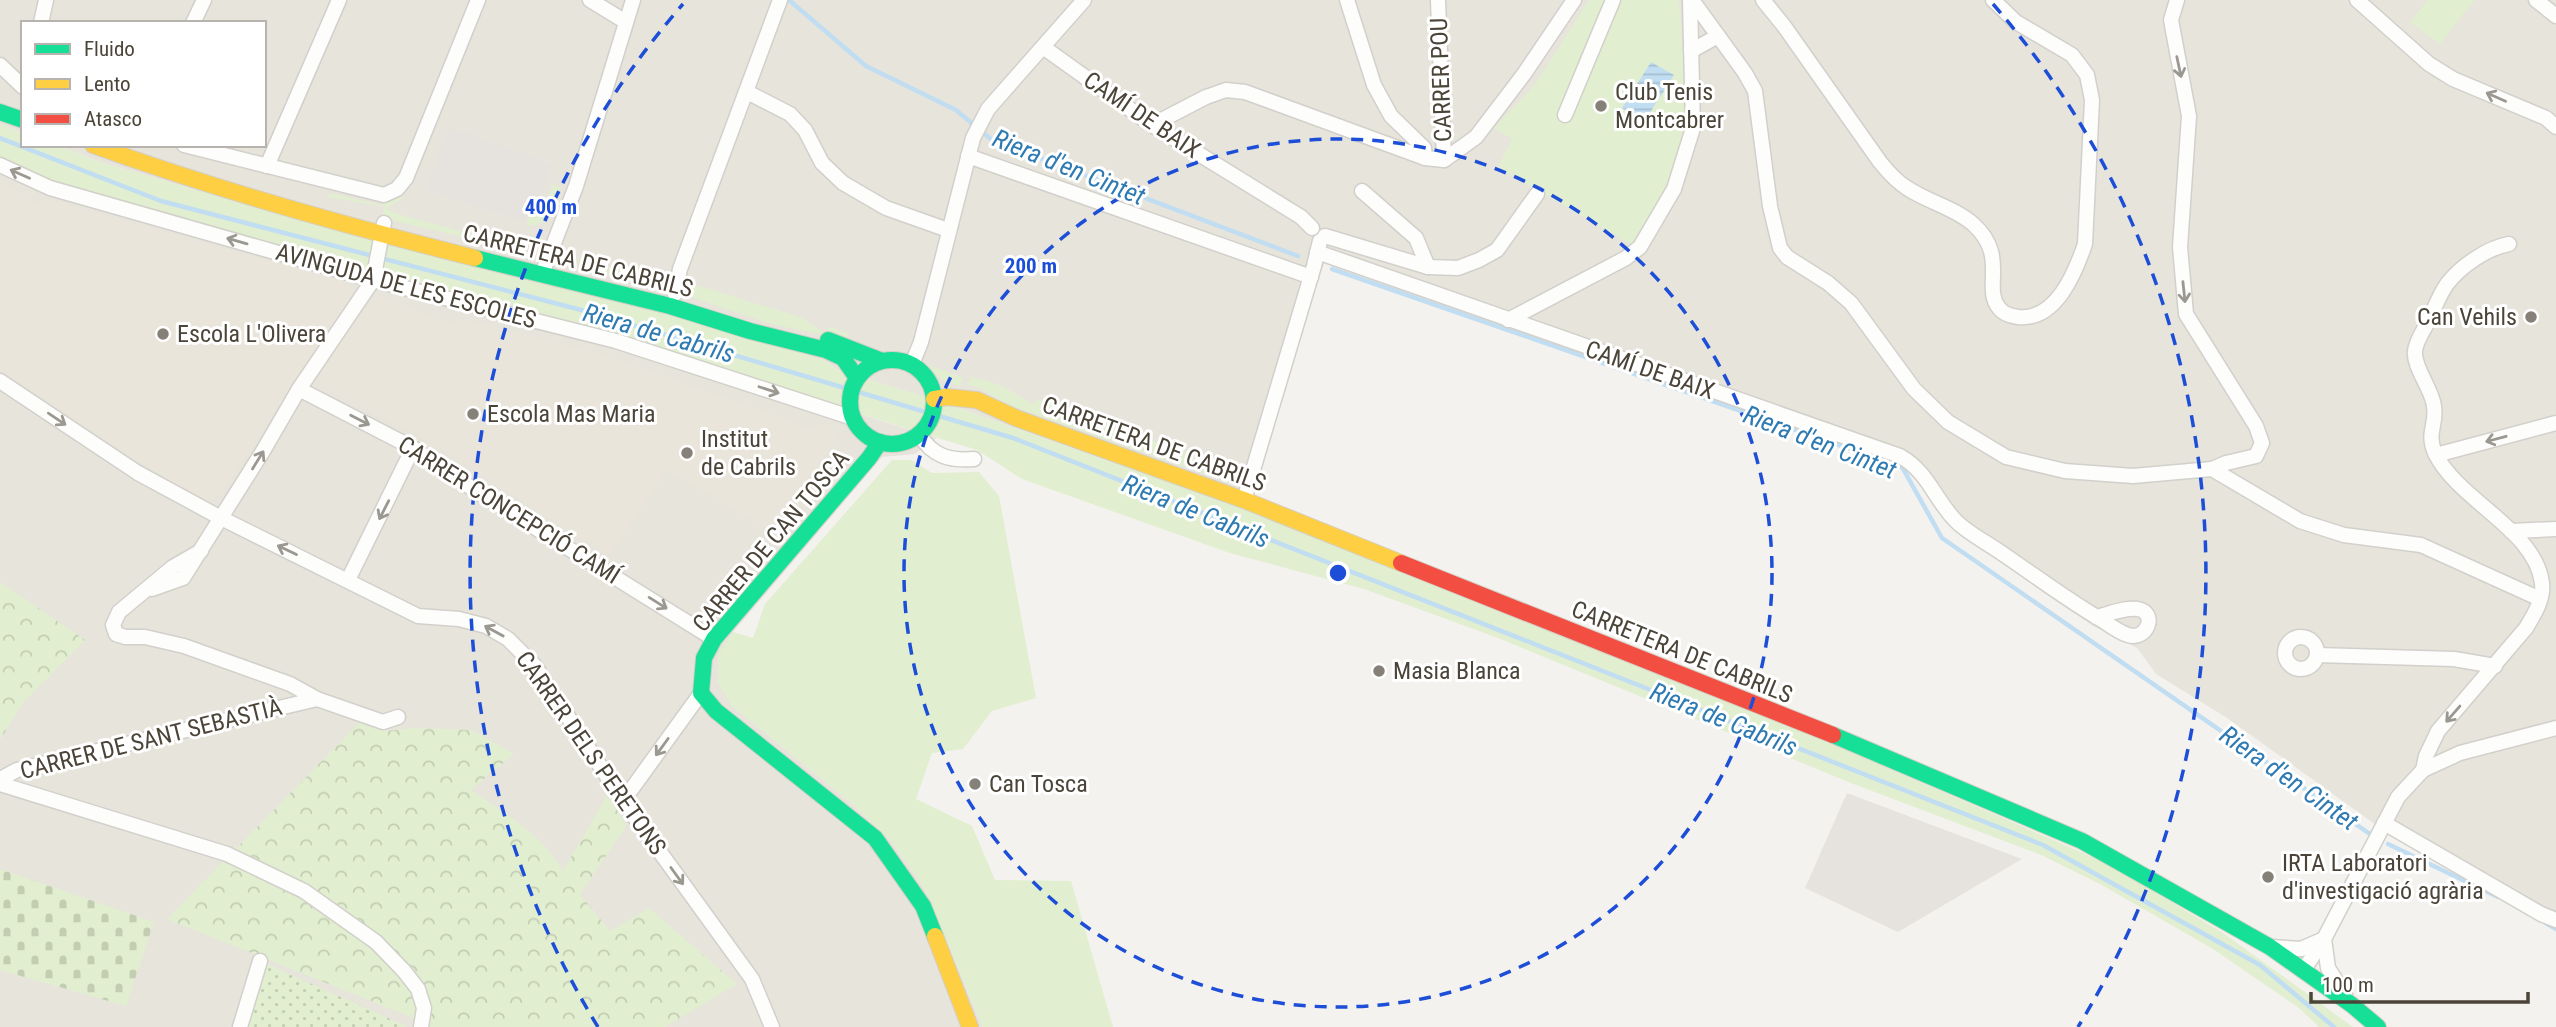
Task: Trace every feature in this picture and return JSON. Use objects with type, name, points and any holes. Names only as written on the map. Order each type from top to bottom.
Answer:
[{"type":"street","points":[[41,21],[46,0]]},
{"type":"street","points":[[194,21],[204,0]]},
{"type":"street","points":[[267,166],[339,0]]},
{"type":"street","points":[[192,147],[384,195],[397,188],[406,178],[478,0]]},
{"type":"street","points":[[590,0],[626,22]]},
{"type":"street","points":[[545,269],[576,186],[633,0]]},
{"type":"street","points":[[674,294],[680,269],[780,0]]},
{"type":"street","points":[[912,364],[921,342],[973,138],[988,109],[1084,0]]},
{"type":"street","points":[[1346,0],[1374,85],[1391,116],[1424,148],[1425,158]]},
{"type":"street","name":"CARRER POU","points":[[1438,0],[1444,160]]},
{"type":"street","points":[[1152,125],[1206,97],[1226,90],[1245,92],[1425,158],[1444,160],[1476,137],[1524,74],[1574,0]]},
{"type":"street","points":[[1565,115],[1613,0]]},
{"type":"street","points":[[1691,0],[1755,91],[1770,206],[1780,248],[1787,257],[1828,283],[1852,303],[1914,389],[1948,422],[2006,457],[2065,471],[2133,475],[2212,469],[2256,456],[2262,443],[2256,426],[2186,314],[2180,247],[2189,116],[2171,20],[2178,0]]},
{"type":"street","points":[[1508,320],[1626,258],[1640,247],[1674,189],[1693,128],[1691,0]]},
{"type":"street","points":[[1763,0],[1880,162],[1908,189],[1972,223],[1983,235],[1994,258],[1994,297],[1998,308],[2009,316],[2034,316],[2045,311],[2057,299],[2078,265],[2085,244],[2092,100],[2087,75],[2072,55],[2016,22],[1997,1]]},
{"type":"street","points":[[2357,0],[2429,64],[2453,79],[2546,118],[2556,127]]},
{"type":"street","points":[[2536,0],[2556,16]]},
{"type":"street","points":[[1691,51],[1718,36]]},
{"type":"street","name":"CAMÍ DE BAIX","points":[[1043,47],[1152,125],[1301,217],[1319,239],[1508,320],[1900,456],[1916,465],[1956,521],[2096,617]]},
{"type":"street","points":[[0,65],[21,85]]},
{"type":"street","points":[[747,92],[790,114],[805,130],[822,163],[843,183],[886,208],[948,230]]},
{"type":"street","points":[[0,112],[21,119]]},
{"type":"street","name":"CARRETERA DE CABRILS","points":[[99,147],[151,166],[382,233],[674,294],[785,331],[823,338],[882,361]]},
{"type":"street","points":[[968,156],[1311,276]]},
{"type":"street","name":"AVINGUDA DE LES ESCOLES","points":[[0,165],[50,188],[616,341],[853,418]]},
{"type":"street","points":[[1362,191],[1416,238],[1428,267]]},
{"type":"street","points":[[1244,500],[1311,276],[1319,239],[1428,267],[1458,268],[1497,250],[1537,194]]},
{"type":"street","name":"CARRER DE SANT SEBASTIÀ","points":[[382,233],[374,276],[299,389],[183,578],[147,590],[120,612],[113,625],[116,634],[184,646],[290,684],[317,699],[383,722],[398,717]]},
{"type":"street","points":[[2423,769],[2438,731],[2526,628],[2540,598],[2542,584],[2531,556],[2511,531],[2463,490],[2436,455],[2429,436],[2434,424],[2434,406],[2414,353],[2448,284],[2476,259],[2495,247],[2509,244]]},
{"type":"street","name":"CARRETERA DE CABRILS","points":[[545,269],[750,331],[826,350],[843,358],[857,378]]},
{"type":"street","points":[[900,360],[912,364],[928,379],[934,400],[933,412],[928,424],[919,434],[907,441],[894,444],[880,442],[860,428],[853,418],[850,404],[857,378],[865,369],[882,361],[900,360]]},
{"type":"street","name":"CARRER DELS PERETONS","points":[[0,381],[138,473],[221,518],[418,616],[460,619],[486,626],[508,639],[535,666],[623,801],[752,979],[772,1027]]},
{"type":"street","name":"CARRER CONCEPCIÓ CAMÍ","points":[[299,389],[413,448],[473,489],[714,639]]},
{"type":"street","name":"CARRETERA DE CABRILS","points":[[934,400],[947,397],[977,400],[1016,418],[1244,500],[1705,686],[1879,753],[2075,838],[2270,947],[2352,1005],[2378,1027]]},
{"type":"street","points":[[2436,455],[2556,423]]},
{"type":"street","points":[[919,434],[925,446],[937,455],[953,460],[974,459]]},
{"type":"street","name":"CARRER DE CAN TOSCA","points":[[701,693],[704,659],[714,639],[880,442]]},
{"type":"street","points":[[348,580],[413,448]]},
{"type":"street","points":[[2212,469],[2300,521],[2344,535],[2421,545],[2540,598]]},
{"type":"street","points":[[2511,531],[2556,530]]},
{"type":"street","points":[[2317,655],[2454,659],[2495,666]]},
{"type":"street","points":[[623,801],[701,693],[718,713],[875,838],[923,906],[970,1027]]},
{"type":"street","name":"CARRER DE SANT SEBASTIÀ","points":[[317,699],[17,770],[2,778],[0,784],[227,854],[303,891],[376,942],[404,971],[418,989],[424,1008],[421,1027]]},
{"type":"street","points":[[2303,971],[2324,939],[2398,797],[2423,769],[2460,753],[2555,730]]},
{"type":"street","points":[[2384,823],[2541,914],[2556,920]]},
{"type":"street","points":[[2270,947],[2301,948],[2324,939]]},
{"type":"street","points":[[2324,939],[2328,968],[2352,1005]]},
{"type":"street","points":[[240,1027],[260,961]]},
{"type":"shaded area","points":[[0,0],[2556,0],[2556,923],[2390,835],[2227,718],[2156,674],[2137,648],[2093,626],[1969,536],[1940,510],[1905,463],[1326,260],[1317,279],[1247,510],[956,407],[836,369],[823,360],[635,303],[319,226],[100,162],[61,147],[266,147],[266,21],[21,21],[21,132],[0,124]]},
{"type":"shaded area","points":[[449,127],[552,164],[541,194],[548,198],[542,213],[532,212],[526,222],[426,190]]},
{"type":"shaded area","points":[[0,162],[188,220],[616,338],[937,438],[915,454],[882,457],[733,632],[731,705],[849,801],[891,841],[924,888],[983,1027],[0,1027]]},
{"type":"shaded area","name":"Escola L'Olivera","points":[[3,182],[38,206],[43,198],[348,283],[352,291],[350,298],[222,492],[208,503],[107,442],[0,370],[0,183]]},
{"type":"shaded area","points":[[377,295],[455,326],[457,318],[607,356],[808,428],[831,424],[838,438],[769,529],[667,469],[609,556],[422,437],[322,386],[319,380],[323,371],[356,317]]},
{"type":"shaded area","points":[[1847,793],[2022,859],[1898,932],[1805,888]]},
{"type":"green space","name":"Club Tenis Montcabrer","points":[[1589,0],[1679,2],[1689,127],[1671,189],[1637,248],[1498,167],[1512,139],[1494,128],[1535,85]]},
{"type":"green space","points":[[2428,0],[2474,0],[2440,44],[2410,22]]},
{"type":"green space","points":[[0,124],[21,132],[21,147],[61,147],[100,162],[319,226],[635,303],[823,360],[836,369],[956,407],[1247,510],[1754,710],[2104,862],[2223,933],[2353,1027],[2319,1027],[2299,1008],[2213,949],[2100,884],[2041,855],[1851,783],[1498,638],[1364,589],[1230,553],[1022,479],[977,450],[616,338],[48,181],[0,162]]},
{"type":"green space","points":[[553,184],[560,187],[550,213],[541,222],[528,226],[526,222],[532,212],[542,212]]},
{"type":"green space","points":[[405,189],[401,199],[386,208],[395,213],[503,243],[511,244],[524,236],[544,238],[529,245],[510,248],[381,218],[385,207],[328,197],[330,193],[381,205],[399,196]]},
{"type":"green space","points":[[584,255],[601,260],[601,267],[635,268],[660,274],[662,283],[655,288],[580,268],[578,260]]},
{"type":"green space","points":[[696,285],[800,317],[825,333],[830,327],[849,333],[844,340],[768,323],[693,298],[689,293],[690,288]]},
{"type":"green space","points":[[930,365],[963,378],[960,386],[937,377]]},
{"type":"green space","points":[[971,377],[1000,385],[1033,404],[1037,399],[1103,423],[1125,438],[1155,441],[1226,468],[1232,480],[1228,482],[1005,404],[982,389],[968,385]]},
{"type":"green space","points":[[892,460],[911,460],[932,473],[979,472],[999,496],[1036,698],[992,711],[963,749],[932,753],[916,799],[972,826],[995,880],[1071,881],[1113,1027],[983,1027],[924,888],[891,841],[849,801],[731,705],[718,683],[718,654],[733,632],[753,638],[765,604]]},
{"type":"green space","points":[[0,582],[85,640],[23,703],[0,740]]},
{"type":"green space","points":[[362,720],[387,731],[414,728],[471,730],[514,754],[471,790],[534,836],[555,858],[563,871],[607,795],[627,825],[580,894],[610,931],[649,908],[737,984],[665,1027],[418,1027],[411,1017],[167,919]]},
{"type":"green space","points":[[0,869],[154,922],[126,1006],[0,970]]},
{"type":"green space","points":[[260,961],[406,1026],[406,1027],[243,1027]]},
{"type":"water","points":[[1651,62],[1674,75],[1644,122],[1622,108]]},
{"type":"waterway","name":"Riera d'en Cintet","points":[[789,0],[866,66],[956,110],[992,140],[1298,256]]},
{"type":"waterway","name":"Riera de Cabrils","points":[[0,138],[21,146]]},
{"type":"waterway","name":"Riera de Cabrils","points":[[23,147],[161,201],[589,312],[1013,438],[2043,845],[2260,965],[2334,1027]]},
{"type":"waterway","name":"Riera d'en Cintet","points":[[1332,269],[1902,467],[1942,538],[2370,834]]},
{"type":"waterway","name":"Riera d'en Cintet","points":[[2388,844],[2498,897]]},
{"type":"waterway","name":"Riera d'en Cintet","points":[[2546,923],[2556,929]]},
{"type":"traffic: fast","points":[[0,112],[21,119]]},
{"type":"traffic: fast","points":[[475,258],[670,306],[750,331],[826,350],[843,358],[857,378]]},
{"type":"traffic: fast","points":[[828,340],[882,361]]},
{"type":"traffic: fast","points":[[892,360],[908,363],[922,372],[931,386],[934,402],[931,418],[922,432],[908,441],[892,444],[876,441],[862,432],[853,418],[850,402],[853,386],[862,372],[876,363],[892,360]]},
{"type":"traffic: fast","points":[[880,442],[714,639],[704,658],[701,693],[716,711],[875,838],[923,906],[935,936]]},
{"type":"traffic: fast","points":[[1833,735],[2082,841],[2270,947],[2352,1005],[2378,1027]]},
{"type":"traffic: slow","points":[[99,147],[282,206],[475,258]]},
{"type":"traffic: slow","points":[[934,399],[947,397],[977,400],[1016,418],[1244,500],[1401,563]]},
{"type":"traffic: slow","points":[[935,936],[970,1027]]},
{"type":"traffic: jam","points":[[1401,563],[1833,735]]},
{"type":"place","name":"Club Tenis Montcabrer","points":[[1601,106]]},
{"type":"place","name":"Can Vehils","points":[[2531,317]]},
{"type":"place","name":"Escola L'Olivera","points":[[163,334]]},
{"type":"place","name":"Escola Mas Maria","points":[[473,414]]},
{"type":"place","name":"Institut de Cabrils","points":[[687,453]]},
{"type":"place","name":"Masia Blanca","points":[[1379,671]]},
{"type":"place","name":"Can Tosca","points":[[975,784]]},
{"type":"place","name":"IRTA Laboratori d'investigació agrària","points":[[2268,877]]}]
